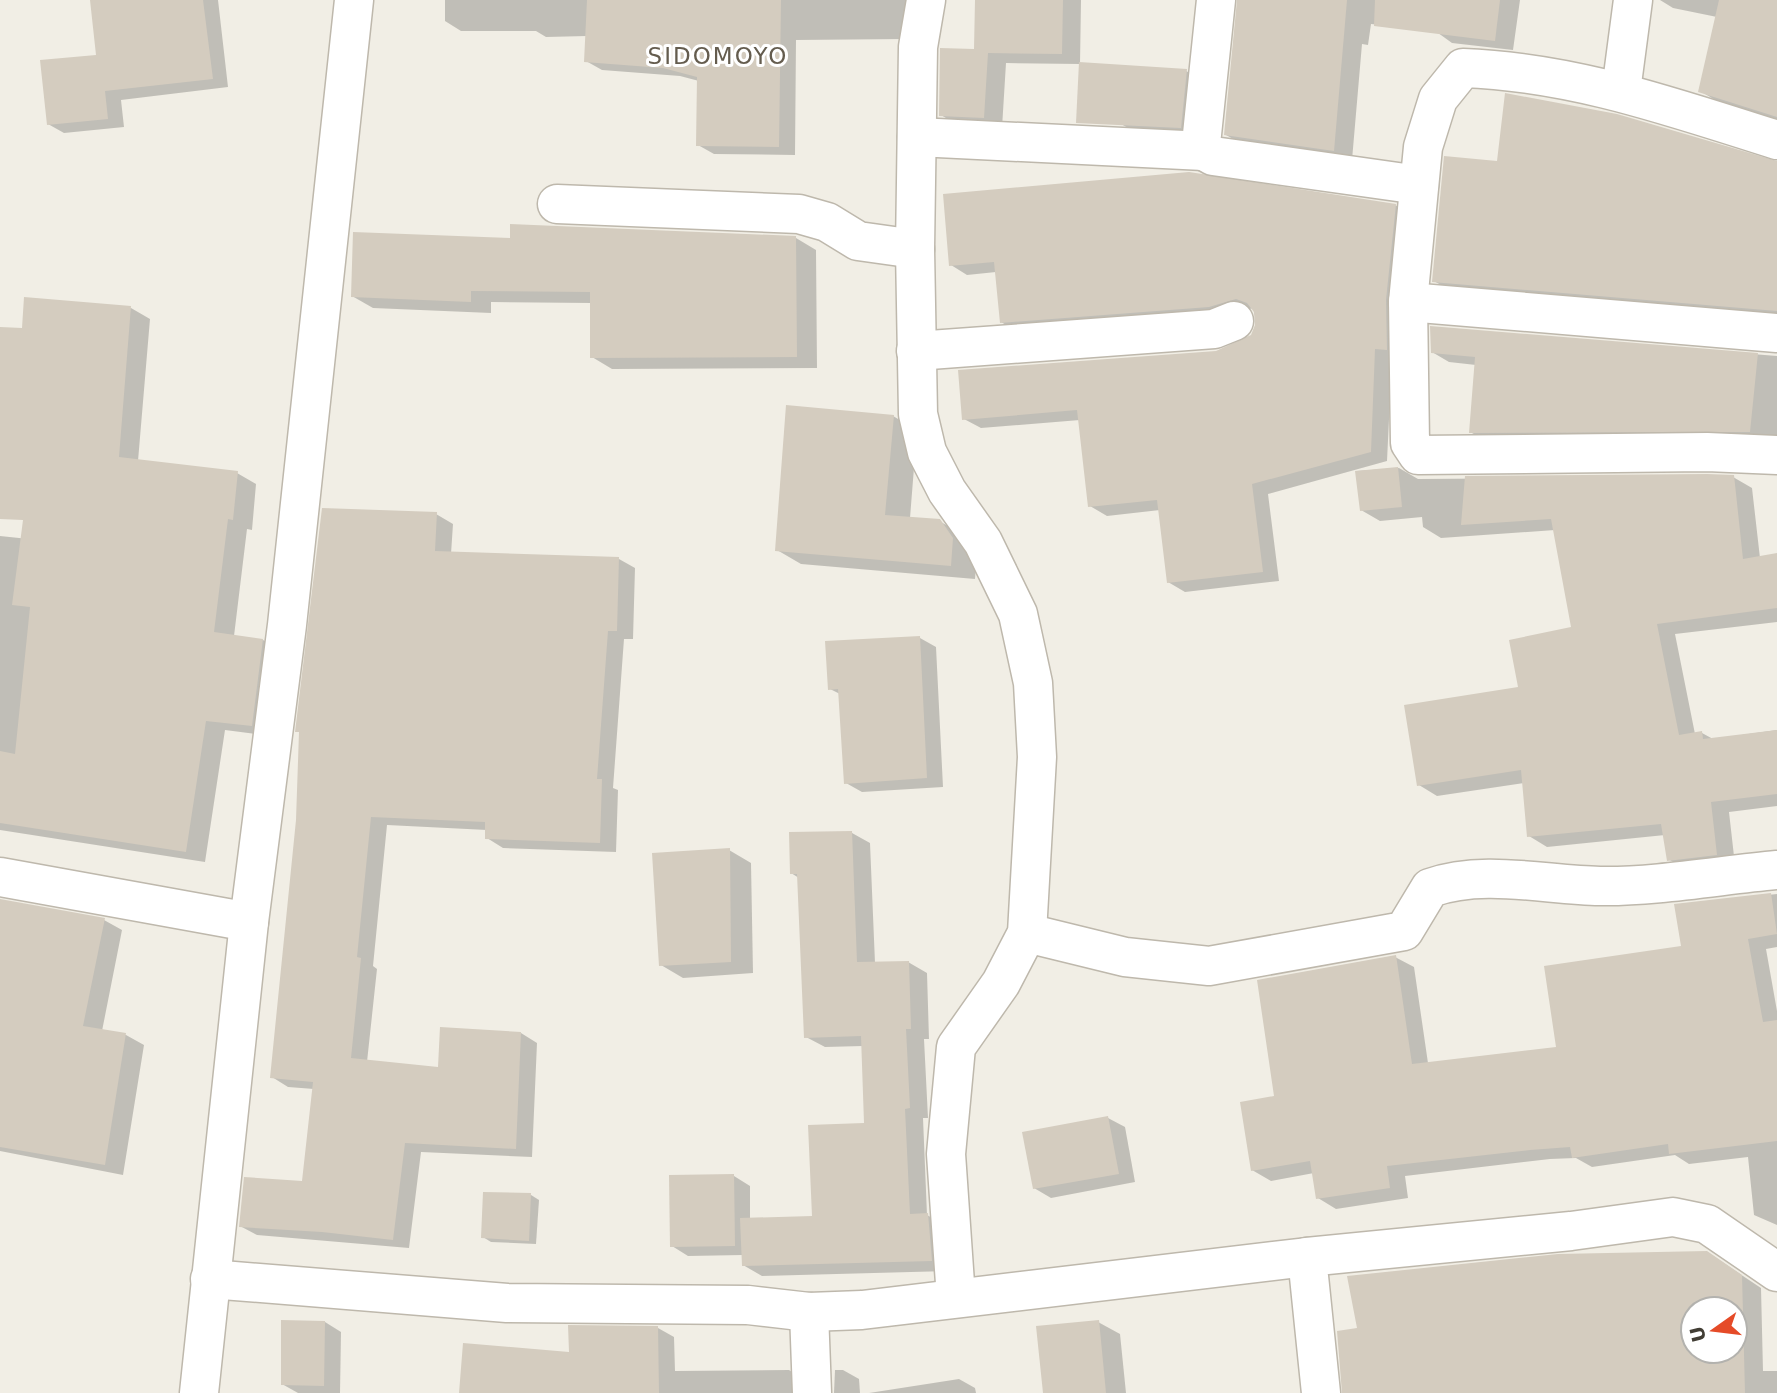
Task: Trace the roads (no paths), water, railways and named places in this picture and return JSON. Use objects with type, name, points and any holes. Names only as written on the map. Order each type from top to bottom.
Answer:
[{"type":"street","points":[[199,1393],[249,922],[288,625],[354,0]]},
{"type":"street","points":[[926,0],[918,47],[915,249],[918,414],[927,452],[947,491],[983,542],[1018,614],[1033,683],[1037,757],[1027,933],[1001,983],[956,1047],[946,1154],[956,1298]]},
{"type":"street","points":[[1204,151],[1201,144],[1216,0]]},
{"type":"street","points":[[1621,91],[1622,1]]},
{"type":"street","points":[[1777,140],[1621,91],[1517,70],[1463,68],[1438,99],[1423,147],[1408,302],[1410,443],[1418,455],[1707,452],[1777,455]]},
{"type":"street","points":[[917,138],[1204,151],[1213,156],[1419,185]]},
{"type":"street","points":[[557,204],[799,214],[827,222],[858,241],[915,249]]},
{"type":"street","points":[[1408,302],[1777,333]]},
{"type":"street","points":[[916,351],[1214,329],[1234,321]]},
{"type":"street","points":[[1027,933],[1125,957],[1209,967],[1404,931],[1430,888],[1446,882],[1489,879],[1602,886],[1777,870]]},
{"type":"street","points":[[0,877],[249,922]]},
{"type":"street","points":[[210,1279],[507,1303],[748,1304],[809,1312],[862,1310],[1307,1257],[1571,1231],[1673,1217],[1707,1224],[1777,1272]]},
{"type":"street","points":[[1307,1257],[1321,1393]]},
{"type":"street","points":[[809,1312],[812,1393]]},
{"type":"district","name":"SIDOMOYO","points":[[718,56]]}]
